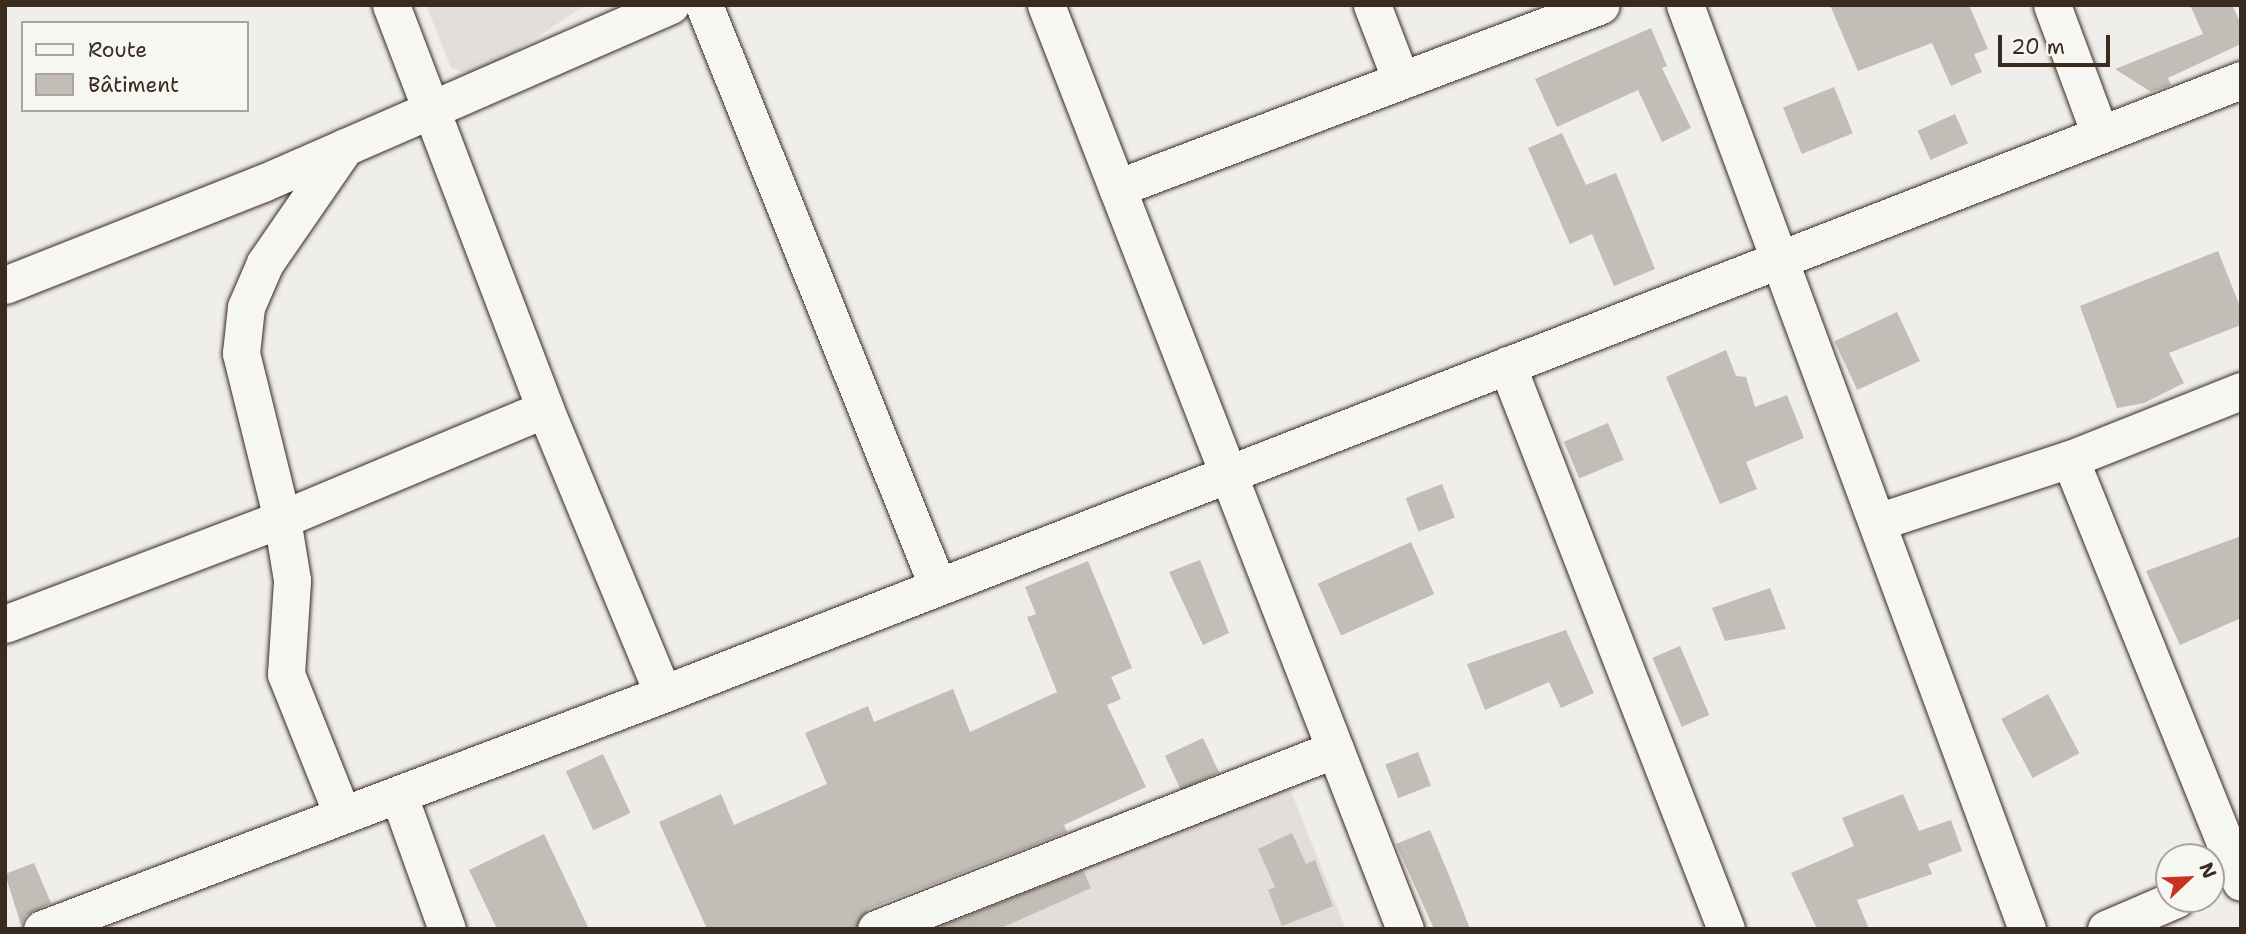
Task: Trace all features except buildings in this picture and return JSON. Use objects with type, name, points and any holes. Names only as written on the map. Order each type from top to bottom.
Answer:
[{"type":"street","points":[[391,5],[434,109],[545,409],[663,694]]},
{"type":"street","points":[[5,285],[345,148],[671,5]]},
{"type":"street","points":[[704,5],[938,587]]},
{"type":"street","points":[[1046,5],[1405,929]]},
{"type":"street","points":[[1372,5],[1401,80]]},
{"type":"street","points":[[1117,188],[1601,5]]},
{"type":"street","points":[[1685,5],[1880,521],[2027,929]]},
{"type":"street","points":[[2052,5],[2101,134]]},
{"type":"street","points":[[42,929],[342,814],[399,796],[1507,365],[1779,256],[2241,80]]},
{"type":"street","points":[[342,814],[283,659],[292,580],[282,519],[241,353],[246,307],[265,263],[345,148]]},
{"type":"street","points":[[1507,365],[1726,929]]},
{"type":"street","points":[[1880,521],[2070,459],[2241,391]]},
{"type":"street","points":[[5,624],[282,519],[545,409]]},
{"type":"street","points":[[2070,459],[2230,880]]},
{"type":"street","points":[[882,928],[1335,749]]},
{"type":"street","points":[[399,796],[447,929]]},
{"type":"street","points":[[2106,929],[2155,908]]},
{"type":"shaded area","points":[[426,5],[586,5],[478,76],[451,68]]},
{"type":"shaded area","points":[[1282,769],[1346,929],[876,929]]}]
